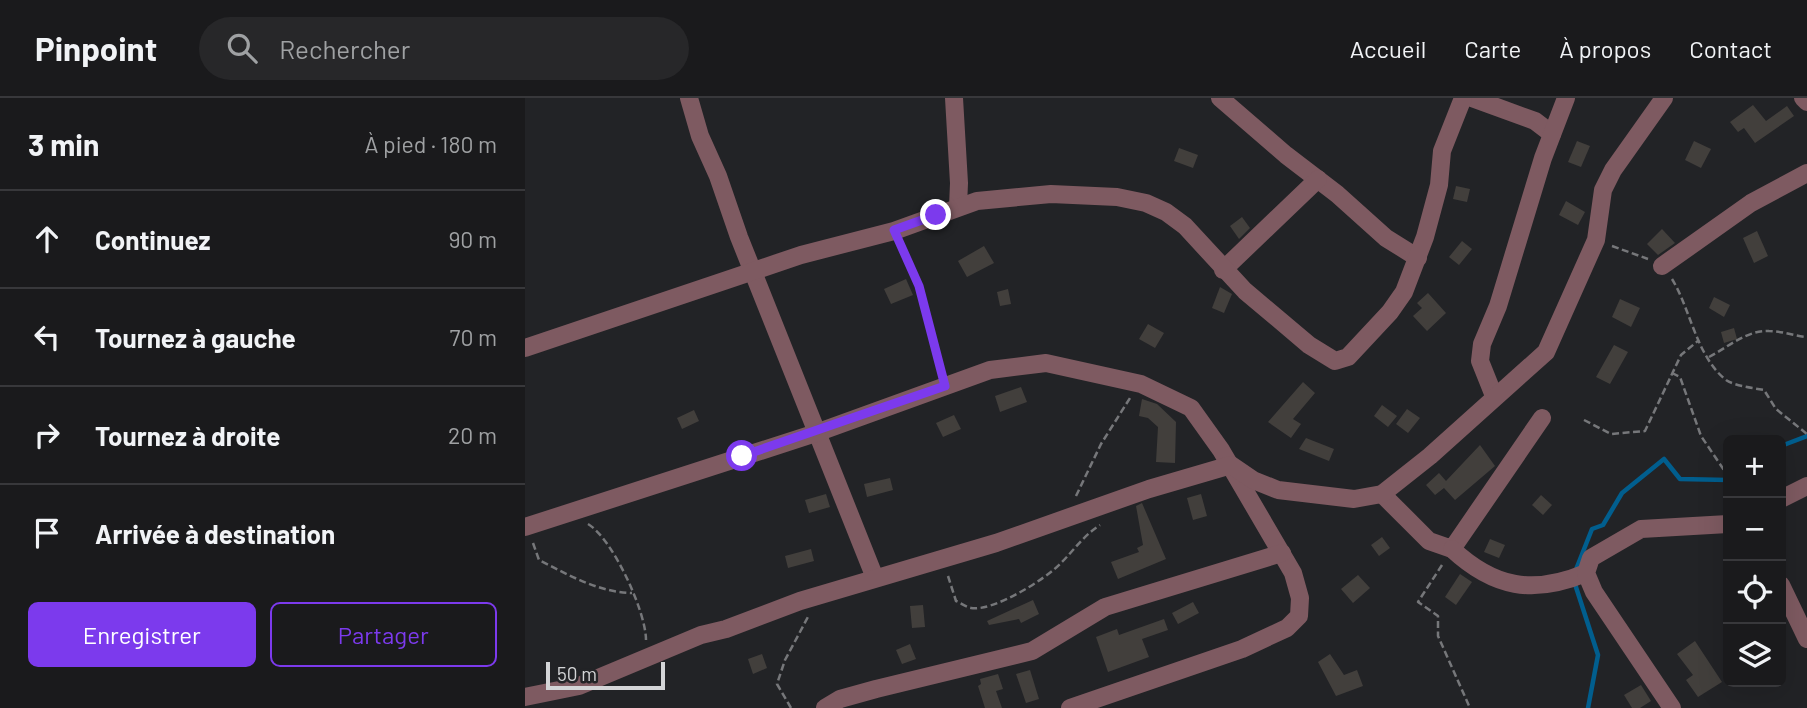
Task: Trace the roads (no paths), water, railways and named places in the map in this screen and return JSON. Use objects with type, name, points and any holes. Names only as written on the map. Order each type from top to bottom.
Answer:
[{"type":"street","points":[[689,98],[700,136],[875,578]]},
{"type":"street","points":[[954,98],[959,183],[957,207]]},
{"type":"street","points":[[1220,98],[1386,238],[1418,258]]},
{"type":"street","points":[[525,348],[801,254],[894,230],[957,207],[1002,197],[1051,194],[1117,197],[1146,202],[1185,226],[1223,270],[1308,345],[1335,361],[1348,357],[1390,312],[1404,292],[1418,258],[1439,185],[1442,150],[1463,98]]},
{"type":"street","points":[[1472,98],[1535,121],[1552,134]]},
{"type":"street","points":[[1494,396],[1480,361],[1482,344],[1498,306],[1552,134],[1566,98]]},
{"type":"street","points":[[1231,465],[1253,480],[1288,492],[1354,499],[1382,494],[1430,456],[1546,352],[1596,240],[1603,190],[1613,170],[1664,98]]},
{"type":"street","points":[[1803,98],[1807,102]]},
{"type":"street","points":[[1662,266],[1751,203],[1807,173]]},
{"type":"street","points":[[1223,270],[1318,179]]},
{"type":"street","points":[[526,527],[816,433],[990,370],[1046,363],[1141,384],[1191,408],[1231,465],[1293,573],[1300,598],[1299,616],[1287,628],[1139,687],[1070,708]]},
{"type":"street","points":[[1453,549],[1542,418]]},
{"type":"street","points":[[525,697],[579,686],[701,635],[726,629],[809,598],[943,559],[1149,489],[1231,465]]},
{"type":"street","points":[[1783,498],[1807,486]]},
{"type":"street","points":[[1382,494],[1429,541],[1453,549],[1505,584],[1559,583],[1586,573]]},
{"type":"street","points":[[1672,708],[1594,592],[1586,573],[1591,558],[1641,530],[1723,524]]},
{"type":"street","points":[[825,708],[840,699],[876,689],[963,666],[1004,660],[1032,651],[1105,607],[1282,553]]},
{"type":"street","points":[[1786,595],[1807,639]]},
{"type":"waterway","points":[[1786,444],[1807,436]]},
{"type":"waterway","points":[[1575,572],[1592,529],[1603,525],[1622,493],[1664,459],[1680,479],[1723,480]]},
{"type":"waterway","points":[[1574,581],[1598,655],[1588,708]]}]
